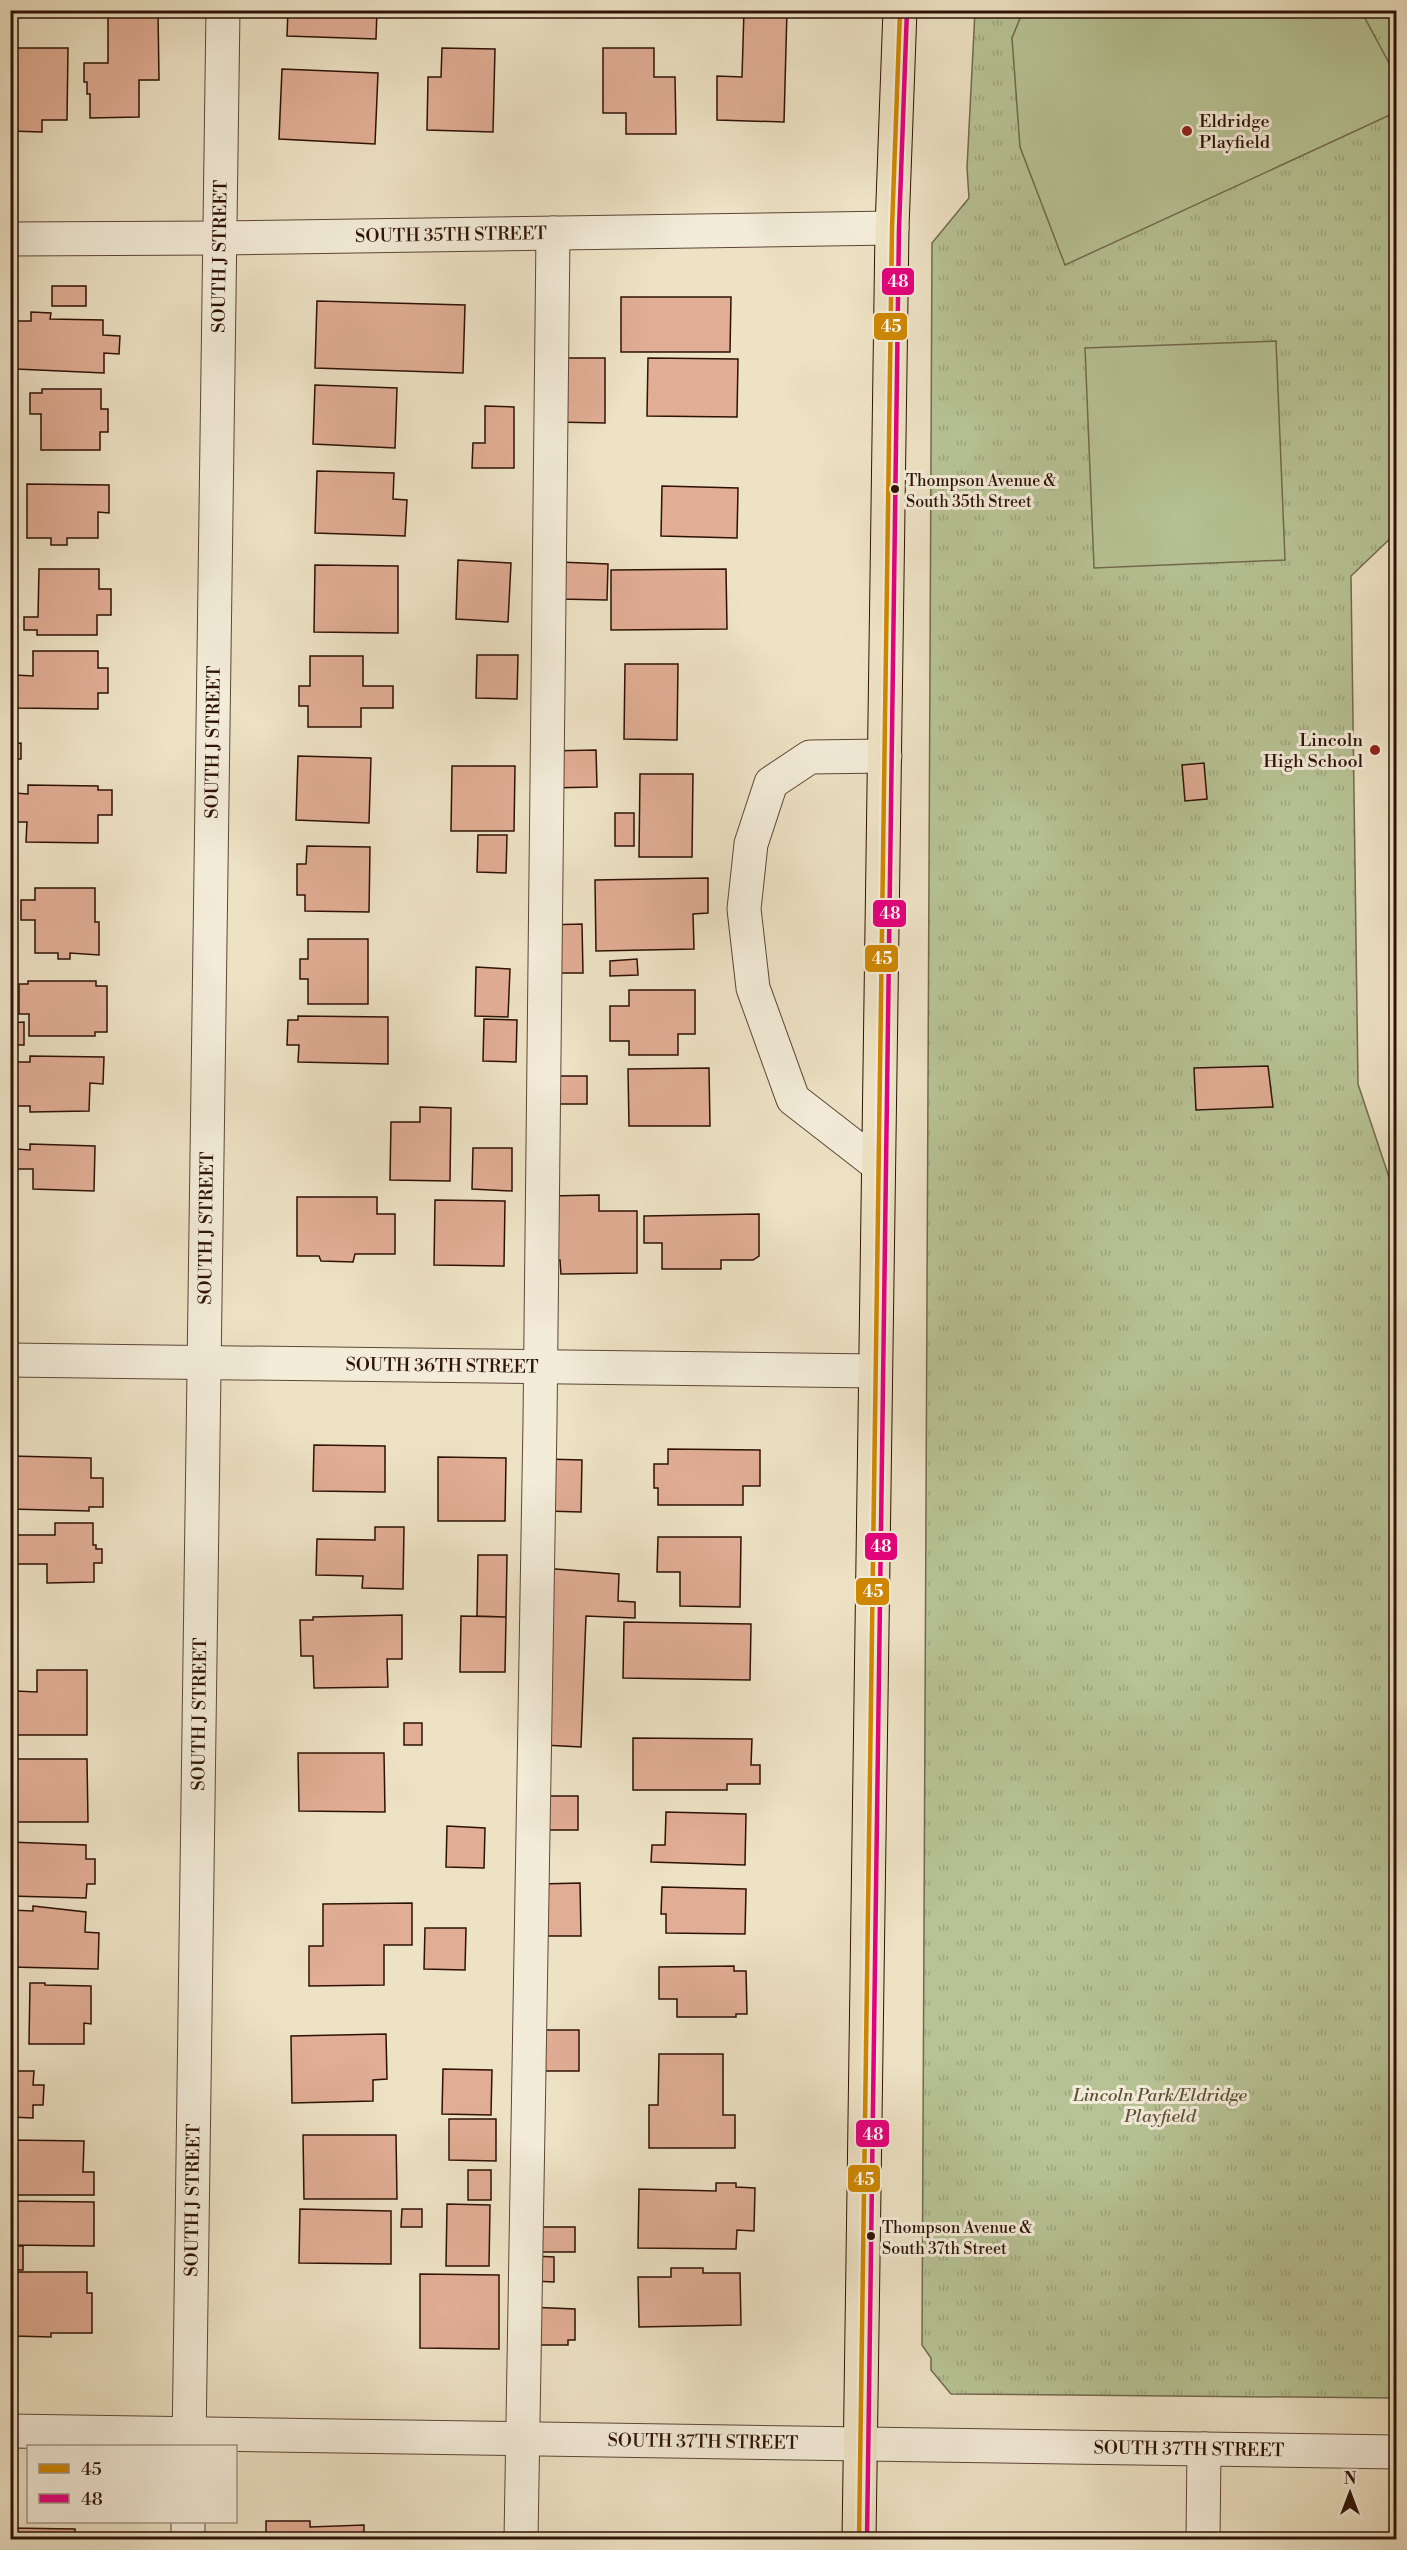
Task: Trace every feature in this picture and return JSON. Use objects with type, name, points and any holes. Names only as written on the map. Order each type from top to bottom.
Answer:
[{"type":"main road","points":[[859,2540],[892,228],[900,10]]},
{"type":"street","name":"SOUTH J STREET","points":[[189,2440],[223,10]]},
{"type":"street","name":"SOUTH 35TH STREET","points":[[10,239],[892,228]]},
{"type":"street","points":[[521,2540],[540,1367],[553,233]]},
{"type":"street","points":[[878,1166],[793,1099],[753,988],[744,909],[751,844],[771,783],[810,756],[885,756]]},
{"type":"street","name":"SOUTH 36TH STREET","points":[[10,1360],[875,1371]]},
{"type":"street","name":"SOUTH 37TH STREET","points":[[10,2431],[189,2440],[522,2439],[1396,2452]]},
{"type":"street","points":[[1203,2540],[1204,2449]]},
{"type":"street","points":[[188,2523],[188,2540]]},
{"type":"green space","name":"Lincoln Park/Eldridge Playfield","points":[[975,11],[1396,11],[1396,533],[1351,576],[1358,1084],[1396,1198],[1396,2398],[951,2394],[931,2370],[931,2358],[922,2345],[932,243],[969,198],[967,168]]},
{"type":"green space","name":"Eldridge Playfield","points":[[1023,11],[1361,11],[1396,76],[1396,99],[1390,115],[1065,265],[1020,147],[1012,38]]},
{"type":"green space","points":[[1276,341],[1285,560],[1094,568],[1085,348]]},
{"type":"building","points":[[288,10],[377,10],[376,39],[287,36]]},
{"type":"building","points":[[744,10],[787,10],[784,122],[717,120],[717,76],[742,77]]},
{"type":"building","points":[[108,12],[158,12],[159,80],[139,80],[139,117],[90,118],[90,94],[87,94],[87,82],[84,82],[84,63],[108,63]]},
{"type":"building","points":[[15,48],[68,48],[67,120],[42,120],[42,132],[10,131],[10,80],[15,80]]},
{"type":"building","points":[[442,48],[495,49],[493,132],[427,130],[428,77],[441,77]]},
{"type":"building","points":[[603,48],[654,48],[654,77],[675,77],[676,134],[626,134],[626,113],[603,113]]},
{"type":"building","points":[[282,69],[378,73],[375,144],[279,139]]},
{"type":"building","points":[[52,286],[86,286],[86,306],[52,306]]},
{"type":"building","points":[[621,297],[731,297],[730,352],[621,352]]},
{"type":"building","points":[[317,301],[465,305],[463,373],[315,368]]},
{"type":"building","points":[[31,312],[51,313],[50,319],[103,320],[103,335],[120,336],[119,354],[104,353],[104,373],[16,369],[16,366],[10,366],[10,321],[31,321]]},
{"type":"building","points":[[555,358],[605,358],[605,423],[555,422]]},
{"type":"building","points":[[648,358],[738,359],[737,417],[647,416]]},
{"type":"building","points":[[315,385],[397,388],[395,448],[313,444]]},
{"type":"building","points":[[42,389],[101,389],[101,409],[108,409],[108,432],[100,432],[100,450],[41,450],[41,414],[30,414],[30,393],[42,393]]},
{"type":"building","points":[[485,406],[514,407],[514,468],[472,468],[473,443],[485,443]]},
{"type":"building","points":[[317,471],[394,473],[393,499],[407,500],[405,536],[315,533]]},
{"type":"building","points":[[27,484],[109,485],[109,513],[98,512],[98,538],[67,538],[67,545],[51,545],[51,538],[27,538]]},
{"type":"building","points":[[662,486],[738,488],[737,538],[661,536]]},
{"type":"building","points":[[458,560],[511,563],[508,622],[456,619]]},
{"type":"building","points":[[559,562],[608,564],[607,600],[559,599]]},
{"type":"building","points":[[315,565],[398,566],[398,633],[314,632]]},
{"type":"building","points":[[39,569],[99,569],[99,589],[111,589],[111,615],[97,615],[97,635],[37,635],[37,630],[24,630],[24,617],[38,617]]},
{"type":"building","points":[[726,569],[727,629],[611,630],[611,570]]},
{"type":"building","points":[[33,651],[98,651],[98,668],[108,668],[108,693],[98,693],[98,709],[15,708],[15,675],[33,676]]},
{"type":"building","points":[[477,655],[518,655],[517,699],[476,698]]},
{"type":"building","points":[[310,656],[363,656],[363,686],[393,686],[393,708],[361,708],[361,727],[308,727],[308,706],[299,706],[299,686],[310,686]]},
{"type":"building","points":[[625,664],[678,664],[677,740],[624,739]]},
{"type":"building","points":[[10,725],[12,744],[21,743],[21,759],[11,759],[10,772]]},
{"type":"building","points":[[596,750],[597,787],[548,788],[548,751]]},
{"type":"building","points":[[298,756],[371,758],[369,823],[296,820]]},
{"type":"building","points":[[1204,763],[1207,799],[1185,801],[1182,765]]},
{"type":"building","points":[[452,766],[515,766],[514,831],[451,831]]},
{"type":"building","points":[[640,774],[693,774],[692,857],[639,857]]},
{"type":"building","points":[[28,785],[98,786],[98,790],[112,790],[112,815],[98,815],[98,843],[26,842],[27,822],[13,822],[14,793],[28,794]]},
{"type":"building","points":[[615,813],[634,813],[634,846],[615,846]]},
{"type":"building","points":[[478,835],[507,835],[506,873],[477,872]]},
{"type":"building","points":[[307,846],[370,847],[369,912],[305,911],[305,895],[297,895],[297,864],[306,864]]},
{"type":"building","points":[[708,878],[708,913],[693,914],[694,949],[596,951],[595,880]]},
{"type":"building","points":[[35,888],[95,888],[95,922],[99,922],[99,955],[70,953],[70,959],[58,959],[58,953],[35,953],[35,920],[21,920],[21,900],[35,900]]},
{"type":"building","points":[[582,924],[583,973],[546,973],[545,925]]},
{"type":"building","points":[[308,939],[368,939],[368,1004],[308,1004],[308,979],[300,979],[300,959],[308,959]]},
{"type":"building","points":[[637,959],[638,975],[610,976],[610,961]]},
{"type":"building","points":[[476,967],[510,969],[508,1017],[475,1016]]},
{"type":"building","points":[[28,981],[96,981],[96,986],[107,986],[107,1032],[95,1032],[95,1036],[29,1036],[29,1014],[19,1014],[19,984],[28,984]]},
{"type":"building","points":[[629,990],[695,990],[695,1034],[678,1034],[678,1055],[629,1055],[629,1041],[610,1041],[610,1006],[629,1006]]},
{"type":"building","points":[[298,1016],[388,1017],[388,1064],[298,1062],[299,1045],[287,1045],[288,1020],[298,1020]]},
{"type":"building","points":[[484,1019],[517,1020],[516,1062],[483,1061]]},
{"type":"building","points":[[24,1022],[24,1045],[10,1045],[10,1023]]},
{"type":"building","points":[[30,1056],[104,1057],[103,1084],[90,1083],[89,1111],[30,1112],[30,1106],[10,1106],[10,1062],[30,1062]]},
{"type":"building","points":[[1268,1066],[1273,1107],[1196,1110],[1194,1068]]},
{"type":"building","points":[[709,1068],[710,1126],[629,1126],[628,1069]]},
{"type":"building","points":[[549,1076],[587,1076],[587,1104],[550,1104]]},
{"type":"building","points":[[420,1107],[451,1108],[450,1181],[390,1180],[391,1122],[420,1122]]},
{"type":"building","points":[[30,1144],[95,1146],[94,1191],[33,1189],[33,1169],[16,1169],[17,1149],[30,1150]]},
{"type":"building","points":[[473,1148],[512,1148],[512,1191],[472,1189]]},
{"type":"building","points":[[599,1195],[599,1211],[637,1211],[637,1273],[561,1274],[560,1260],[550,1261],[549,1196]]},
{"type":"building","points":[[297,1197],[377,1197],[377,1214],[395,1214],[395,1254],[355,1254],[353,1262],[321,1261],[319,1256],[297,1256]]},
{"type":"building","points":[[435,1200],[505,1201],[504,1266],[434,1265]]},
{"type":"building","points":[[759,1214],[759,1256],[753,1260],[721,1260],[721,1269],[662,1269],[662,1243],[644,1243],[644,1216]]},
{"type":"building","points":[[314,1445],[385,1446],[385,1492],[313,1491]]},
{"type":"building","points":[[668,1449],[760,1450],[760,1486],[743,1486],[743,1505],[658,1505],[658,1488],[654,1488],[654,1464],[668,1464]]},
{"type":"building","points":[[11,1456],[91,1458],[91,1478],[103,1478],[103,1507],[89,1507],[89,1511],[10,1509]]},
{"type":"building","points":[[438,1457],[506,1458],[505,1521],[438,1521]]},
{"type":"building","points":[[546,1459],[582,1460],[581,1512],[545,1511]]},
{"type":"building","points":[[55,1523],[93,1523],[93,1545],[96,1545],[96,1549],[102,1549],[102,1563],[94,1563],[94,1582],[47,1583],[47,1564],[10,1564],[10,1535],[55,1535]]},
{"type":"building","points":[[375,1527],[404,1527],[403,1589],[362,1588],[363,1576],[316,1575],[317,1539],[375,1540]]},
{"type":"building","points":[[658,1537],[741,1537],[740,1607],[680,1606],[680,1572],[657,1572]]},
{"type":"building","points":[[478,1555],[507,1555],[506,1617],[477,1616]]},
{"type":"building","points":[[543,1568],[619,1574],[618,1601],[635,1602],[635,1618],[586,1616],[581,1747],[543,1745]]},
{"type":"building","points":[[402,1615],[402,1659],[387,1659],[388,1687],[314,1688],[313,1656],[301,1656],[300,1620],[313,1620],[313,1617]]},
{"type":"building","points":[[461,1616],[506,1617],[505,1672],[460,1672]]},
{"type":"building","points":[[624,1622],[751,1624],[750,1680],[623,1678]]},
{"type":"building","points":[[37,1670],[87,1670],[87,1735],[13,1735],[10,1699],[15,1699],[15,1691],[37,1692]]},
{"type":"building","points":[[404,1723],[422,1723],[422,1745],[404,1745]]},
{"type":"building","points":[[633,1738],[752,1739],[751,1765],[760,1765],[760,1784],[727,1784],[727,1790],[633,1790]]},
{"type":"building","points":[[298,1753],[384,1753],[385,1812],[299,1811]]},
{"type":"building","points":[[10,1759],[87,1759],[88,1822],[17,1822],[17,1820],[10,1820]]},
{"type":"building","points":[[537,1796],[578,1796],[578,1830],[537,1830]]},
{"type":"building","points":[[666,1812],[746,1814],[745,1865],[651,1862],[652,1845],[665,1845]]},
{"type":"building","points":[[447,1826],[485,1828],[484,1868],[446,1867]]},
{"type":"building","points":[[10,1842],[86,1845],[86,1859],[95,1859],[95,1884],[87,1884],[86,1898],[10,1896]]},
{"type":"building","points":[[580,1883],[581,1936],[540,1936],[540,1884]]},
{"type":"building","points":[[662,1887],[746,1889],[745,1934],[666,1933],[666,1914],[661,1914]]},
{"type":"building","points":[[412,1903],[412,1945],[384,1945],[384,1985],[309,1986],[309,1946],[323,1946],[323,1904]]},
{"type":"building","points":[[33,1906],[86,1912],[85,1932],[99,1933],[98,1969],[10,1967],[10,1910],[33,1911]]},
{"type":"building","points":[[425,1928],[466,1928],[465,1970],[424,1969]]},
{"type":"building","points":[[734,1966],[734,1971],[746,1971],[747,2014],[736,2014],[736,2017],[677,2017],[677,1999],[659,1999],[659,1967]]},
{"type":"building","points":[[30,1983],[91,1986],[91,2024],[84,2023],[84,2044],[29,2044]]},
{"type":"building","points":[[539,2030],[579,2030],[579,2071],[539,2071]]},
{"type":"building","points":[[386,2034],[387,2079],[373,2080],[373,2101],[292,2103],[291,2036]]},
{"type":"building","points":[[659,2054],[723,2054],[723,2115],[735,2115],[735,2148],[649,2148],[649,2105],[658,2105]]},
{"type":"building","points":[[443,2069],[492,2070],[491,2115],[442,2114]]},
{"type":"building","points":[[10,2071],[34,2071],[33,2085],[44,2085],[43,2105],[33,2105],[33,2118],[10,2117]]},
{"type":"building","points":[[449,2119],[496,2119],[496,2161],[449,2160]]},
{"type":"building","points":[[303,2135],[396,2135],[397,2199],[304,2199]]},
{"type":"building","points":[[10,2140],[84,2141],[83,2172],[94,2172],[94,2195],[10,2195]]},
{"type":"building","points":[[468,2170],[491,2170],[491,2200],[468,2200]]},
{"type":"building","points":[[716,2183],[736,2183],[736,2187],[755,2188],[754,2231],[737,2230],[736,2249],[638,2248],[639,2189],[716,2191]]},
{"type":"building","points":[[10,2201],[94,2202],[94,2246],[10,2245]]},
{"type":"building","points":[[447,2204],[490,2205],[489,2266],[446,2266]]},
{"type":"building","points":[[300,2209],[391,2211],[391,2264],[299,2263]]},
{"type":"building","points":[[402,2209],[422,2209],[422,2227],[401,2227]]},
{"type":"building","points":[[535,2227],[575,2227],[575,2252],[535,2252]]},
{"type":"building","points":[[10,2246],[23,2246],[23,2270],[10,2270]]},
{"type":"building","points":[[534,2256],[554,2257],[554,2282],[533,2281]]},
{"type":"building","points":[[671,2268],[703,2268],[703,2273],[740,2273],[741,2325],[639,2327],[638,2277],[671,2277]]},
{"type":"building","points":[[10,2272],[87,2272],[87,2293],[92,2293],[92,2333],[51,2333],[51,2337],[14,2336],[14,2332],[10,2332]]},
{"type":"building","points":[[420,2274],[499,2275],[499,2349],[420,2348]]},
{"type":"building","points":[[528,2307],[575,2309],[575,2340],[568,2340],[568,2345],[529,2345]]},
{"type":"building","points":[[266,2521],[310,2521],[310,2527],[364,2525],[364,2540],[266,2540]]},
{"type":"building","points":[[10,2528],[75,2529],[75,2540],[10,2540]]},
{"type":"building","points":[[662,2534],[722,2537],[722,2540],[662,2540]]},
{"type":"building","points":[[1309,2535],[1396,2536],[1396,2540],[1309,2540]]},
{"type":"transit line","name":"45","points":[[859,2540],[892,228],[900,10]]},
{"type":"transit line","name":"48","points":[[867,2540],[899,228],[907,10]]},
{"type":"place","name":"Eldridge Playfield","points":[[1187,131]]},
{"type":"place","name":"Thompson Avenue & South 35th Street","points":[[895,489]]},
{"type":"place","name":"Lincoln High School","points":[[1375,750]]},
{"type":"place","name":"Thompson Avenue & South 37th Street","points":[[871,2236]]}]
